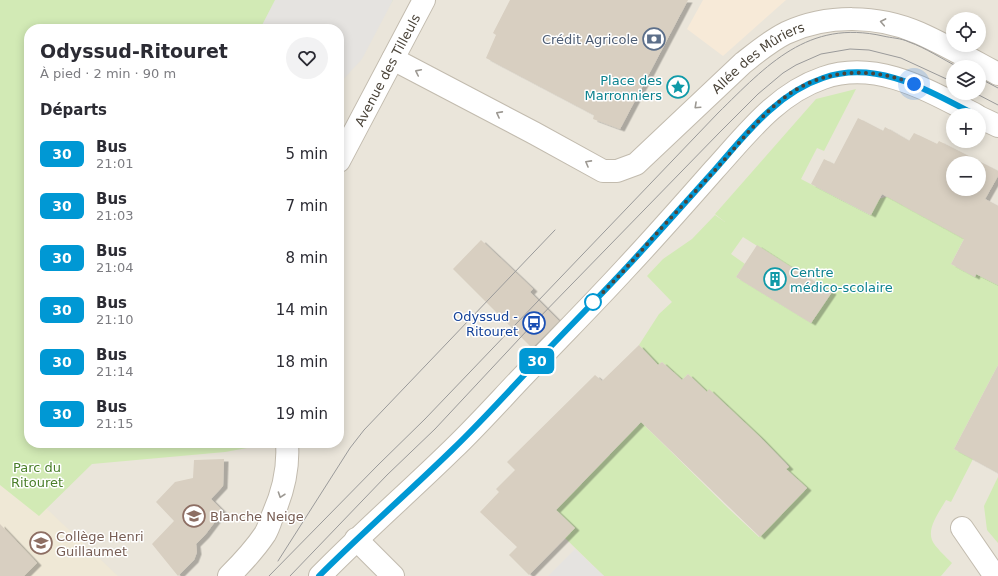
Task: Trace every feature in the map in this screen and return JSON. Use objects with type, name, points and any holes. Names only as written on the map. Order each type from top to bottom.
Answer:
[{"type":"street","name":"Avenue des Tilleuls","points":[[344,152],[424,0]]},
{"type":"street","name":"Allée des Mûriers","points":[[393,60],[534,132],[603,171],[617,172],[636,164],[743,63],[761,49],[786,33],[810,24],[859,19],[893,24],[920,34],[998,74]]},
{"type":"street","points":[[320,576],[356,539],[454,448],[626,269],[747,134],[783,99],[821,78],[834,74],[862,72],[891,77],[921,87],[962,108]]},
{"type":"street","points":[[986,120],[998,126]]},
{"type":"street","points":[[229,576],[245,559],[265,533],[283,488],[287,473],[287,450]]},
{"type":"street","points":[[962,528],[995,576]]},
{"type":"street","points":[[356,539],[393,576]]},
{"type":"shaded area","points":[[0,0],[998,0],[998,576],[0,576]]},
{"type":"shaded area","points":[[275,0],[393,0],[362,59],[344,79],[344,24],[263,24]]},
{"type":"shaded area","points":[[703,0],[786,0],[723,56],[687,29]]},
{"type":"shaded area","name":"Collège Henri Guillaumet","points":[[0,465],[47,509],[118,576],[0,576]]},
{"type":"shaded area","points":[[575,549],[604,576],[548,576]]},
{"type":"green space","name":"Parc du Ritouret","points":[[0,0],[393,0],[344,76],[344,24],[24,24],[24,448],[247,448],[225,452],[92,464],[39,516],[0,485]]},
{"type":"green space","points":[[856,89],[824,151],[817,148],[801,179],[870,215],[879,199],[892,195],[904,206],[928,219],[966,235],[951,264],[975,277],[976,274],[998,285],[998,365],[954,449],[973,459],[951,502],[946,500],[935,519],[931,530],[933,543],[952,563],[941,576],[604,576],[565,538],[574,528],[556,510],[641,422],[759,537],[807,488],[786,469],[789,466],[761,438],[709,390],[707,392],[688,374],[682,380],[662,362],[658,365],[639,345],[659,314],[672,302],[647,276],[663,259],[692,239],[715,215],[725,222],[715,214],[816,99]],"holes":[[[743,237],[805,276],[808,269],[818,274],[815,282],[832,292],[811,323],[736,277],[745,264],[731,254]]]},
{"type":"green space","points":[[998,477],[998,543],[987,530],[984,506]]},
{"type":"building","points":[[510,0],[688,0],[620,129],[593,119],[594,115],[486,58],[496,35],[493,33]]},
{"type":"building","points":[[858,118],[883,131],[885,127],[909,141],[914,133],[937,144],[939,141],[946,145],[946,148],[953,148],[968,156],[946,156],[946,196],[986,196],[986,165],[998,171],[998,176],[985,199],[998,206],[998,285],[976,274],[975,277],[951,264],[964,239],[882,194],[871,215],[811,184],[824,159],[834,164]]},
{"type":"building","points":[[481,240],[533,289],[530,292],[559,321],[532,348],[453,269]]},
{"type":"building","name":"Centre médico-scolaire","points":[[757,245],[832,292],[811,323],[736,277]]},
{"type":"building","points":[[639,345],[658,365],[662,362],[682,380],[688,374],[707,392],[709,389],[760,437],[789,467],[786,469],[807,488],[760,537],[641,422],[556,510],[575,528],[529,575],[509,555],[517,547],[480,512],[499,492],[496,489],[515,470],[507,462],[595,375],[602,381]]},
{"type":"building","points":[[998,365],[998,473],[954,449]]},
{"type":"building","name":"Blanche Neige","points":[[224,459],[223,486],[211,499],[223,511],[205,535],[196,544],[197,552],[194,560],[178,576],[152,544],[174,521],[156,502],[175,482],[193,478],[194,460]]},
{"type":"building","points":[[0,524],[37,563],[24,576],[0,576]]},
{"type":"tram line","points":[[269,576],[425,419],[718,113],[754,78],[772,63],[791,50],[811,40],[832,34],[856,32],[906,41],[922,47],[946,60]]},
{"type":"tram line","points":[[290,576],[387,475],[435,429],[534,323],[719,133],[758,94],[783,73],[796,65],[821,54],[850,49],[869,50],[901,58],[946,79]]},
{"type":"tram line","points":[[986,82],[998,88]]},
{"type":"tram line","points":[[986,99],[998,105]]},
{"type":"tram line","points":[[278,561],[350,448],[364,430],[555,230]]},
{"type":"bus line","name":"30","points":[[319,576],[356,539],[454,448],[626,269],[747,134],[783,99],[821,78],[834,74],[862,72],[906,81],[962,108]]},
{"type":"place","name":"Crédit Agricole","points":[[654,39]]},
{"type":"place","name":"Place des Marronniers","points":[[678,87]]},
{"type":"place","name":"Centre médico-scolaire","points":[[775,279]]},
{"type":"place","name":"Odyssud - Ritouret","points":[[534,323]]},
{"type":"place","name":"Blanche Neige","points":[[194,516]]},
{"type":"place","name":"Collège Henri Guillaumet","points":[[41,543]]},
{"type":"route","points":[[593,302],[626,269],[747,134],[783,99],[821,78],[849,72],[876,74],[914,84]]}]
